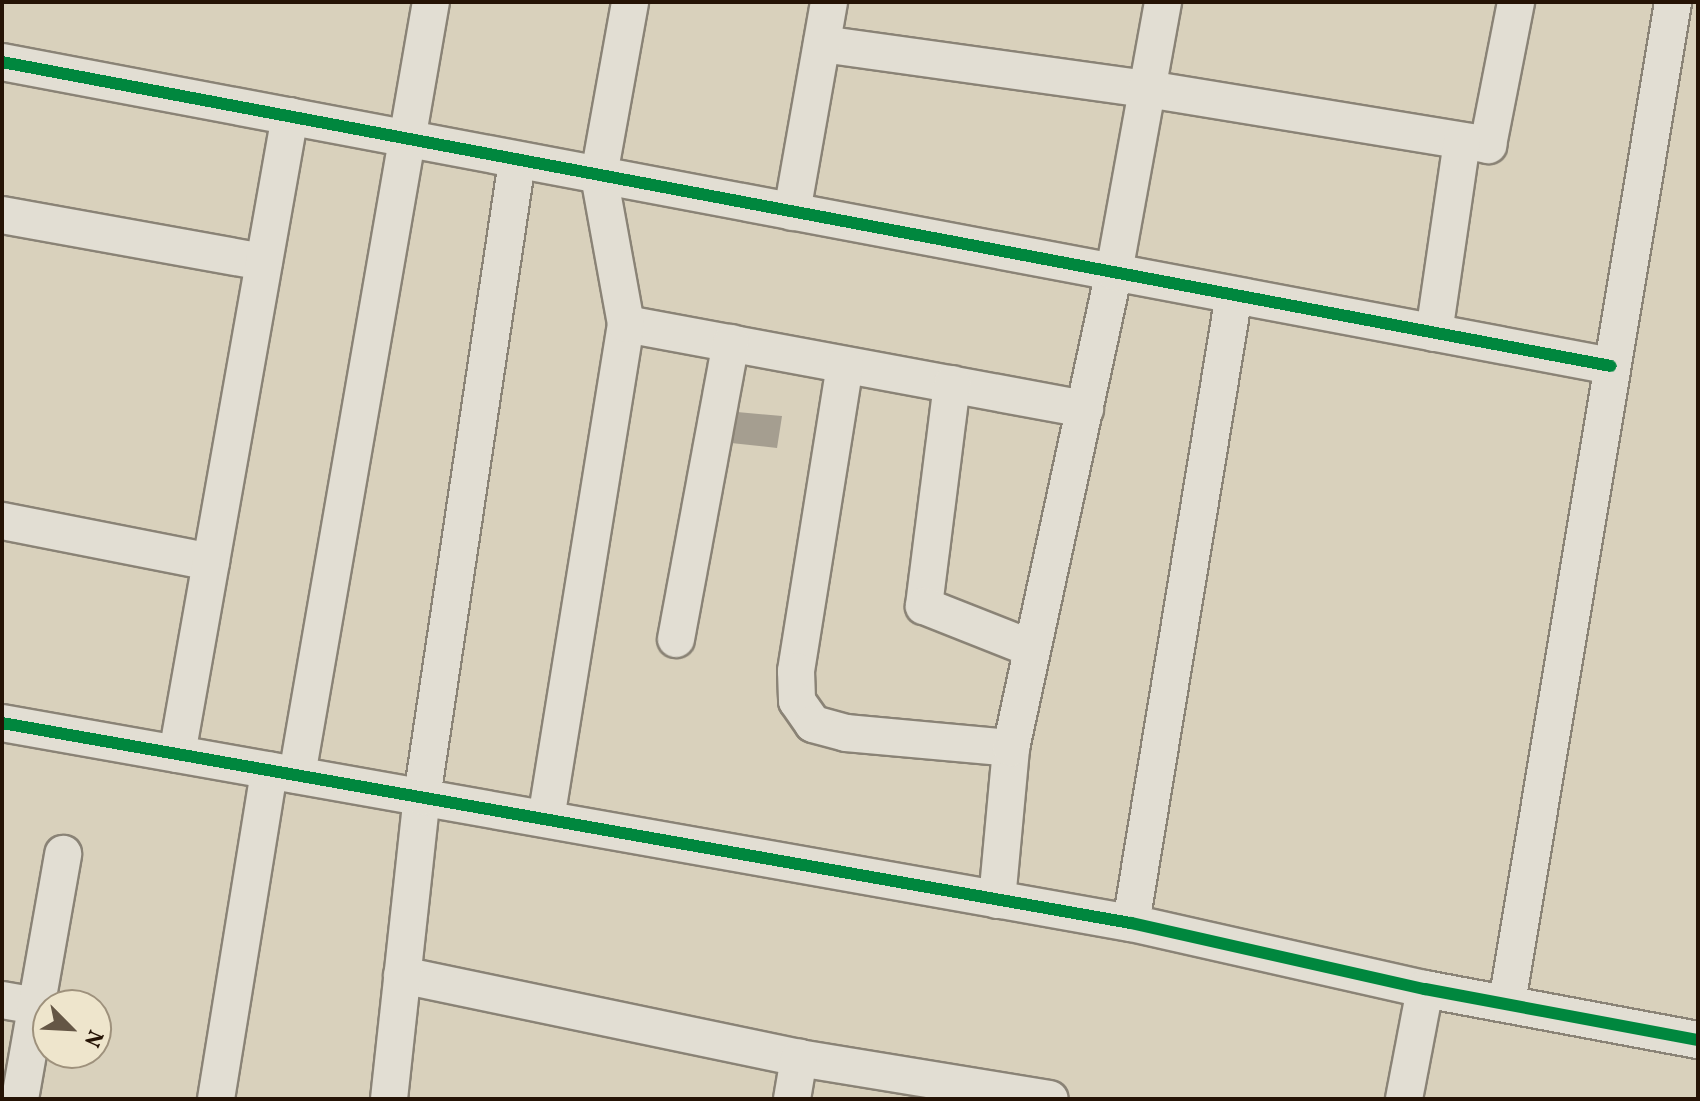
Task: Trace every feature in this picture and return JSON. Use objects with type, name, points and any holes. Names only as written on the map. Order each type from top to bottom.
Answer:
[{"type":"street","points":[[216,1099],[283,773],[431,2]]},
{"type":"street","points":[[546,819],[626,324],[599,175],[630,2]]},
{"type":"street","points":[[792,212],[829,2]]},
{"type":"street","points":[[997,900],[1011,748],[1030,648],[1114,272],[1163,2]]},
{"type":"street","points":[[1507,1003],[1673,2]]},
{"type":"street","points":[[822,44],[1147,89],[1488,145],[1511,3]]},
{"type":"street","points":[[2,62],[1611,366]]},
{"type":"street","points":[[177,754],[290,116]]},
{"type":"street","points":[[1434,333],[1462,141]]},
{"type":"street","points":[[389,1099],[422,797],[517,161]]},
{"type":"street","points":[[2,215],[264,262]]},
{"type":"street","points":[[1131,923],[1234,295]]},
{"type":"street","points":[[626,324],[1085,409]]},
{"type":"street","points":[[676,639],[731,343]]},
{"type":"street","points":[[845,365],[796,671],[797,701],[813,724],[846,733],[1011,748]]},
{"type":"street","points":[[952,384],[924,606],[1030,648]]},
{"type":"street","points":[[2,521],[211,562]]},
{"type":"street","points":[[2,723],[1131,923],[1425,989],[1698,1040]]},
{"type":"street","points":[[20,1099],[19,1003],[63,854]]},
{"type":"street","points":[[402,975],[799,1058],[1050,1099]]},
{"type":"street","points":[[1404,1099],[1425,989]]},
{"type":"street","points":[[792,1099],[799,1058]]},
{"type":"building","points":[[737,412],[782,416],[777,448],[731,443]]},
{"type":"cycle path","points":[[2,62],[1611,366]]},
{"type":"cycle path","points":[[2,723],[1131,923],[1425,989],[1698,1040]]}]
